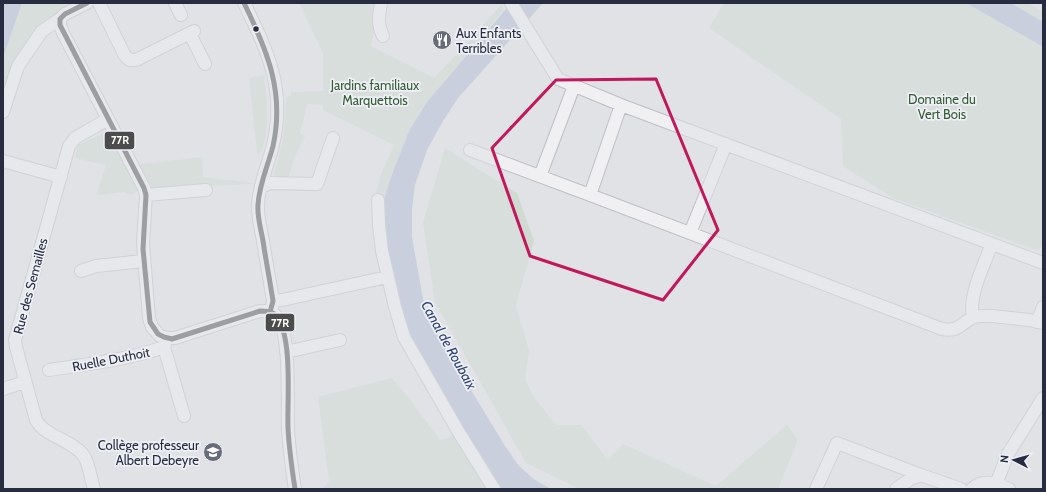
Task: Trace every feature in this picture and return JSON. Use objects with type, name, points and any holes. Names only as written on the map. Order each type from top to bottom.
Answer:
[{"type":"street","points":[[3,112],[18,66],[42,31],[65,14],[87,3]]},
{"type":"street","points":[[99,3],[125,56],[130,60],[136,60],[192,33],[205,64]]},
{"type":"street","points":[[175,3],[181,15]]},
{"type":"street","points":[[244,3],[264,45],[274,75],[277,90],[278,106],[276,134],[261,187],[258,206],[272,306],[274,314],[283,331],[286,352],[288,429],[295,489]]},
{"type":"street","points":[[381,3],[378,23],[383,36]]},
{"type":"street","points":[[511,3],[558,79],[621,105],[1043,264]]},
{"type":"street","points":[[60,19],[60,25],[63,33],[144,188],[146,195],[143,261],[150,322],[157,334],[166,343],[184,416]]},
{"type":"street","points":[[540,176],[574,86]]},
{"type":"street","points":[[590,195],[621,105]]},
{"type":"street","name":"Rue des Semailles","points":[[90,488],[83,455],[77,449],[38,424],[16,347],[16,337],[71,142],[78,136],[108,119]]},
{"type":"street","points":[[261,187],[270,183],[317,184],[333,138]]},
{"type":"street","points":[[690,233],[726,144]]},
{"type":"street","points":[[470,150],[942,329],[955,329],[973,317],[978,316],[1040,322],[1043,307]]},
{"type":"street","points":[[3,161],[60,177]]},
{"type":"street","points":[[146,195],[206,190]]},
{"type":"street","points":[[378,200],[379,226],[387,277],[396,312],[406,341],[454,425],[494,489]]},
{"type":"street","points":[[973,317],[972,301],[992,244]]},
{"type":"street","points":[[81,271],[96,266],[143,261]]},
{"type":"street","name":"Ruelle Duthoit","points":[[49,370],[137,355],[180,337],[260,311],[282,300],[387,277]]},
{"type":"street","points":[[286,352],[340,340]]},
{"type":"street","points":[[3,389],[25,382]]},
{"type":"street","points":[[996,484],[1008,454],[1043,398]]},
{"type":"street","points":[[816,489],[837,443],[961,489]]},
{"type":"street","points":[[896,489],[912,478],[921,475]]},
{"type":"street","points":[[972,489],[981,484],[990,483],[1009,489]]},
{"type":"highlighted area","points":[[656,79],[718,230],[663,300],[530,256],[492,148],[556,80]]},
{"type":"green space","points":[[3,3],[73,3],[41,24],[14,61],[3,94]]},
{"type":"green space","name":"Jardins familiaux Marquettois","points":[[299,3],[378,3],[373,37],[370,46],[434,78],[501,5],[504,10],[427,102],[409,131],[391,177],[384,209],[496,482],[501,489],[322,489],[329,481],[318,397],[392,378],[440,440],[455,434],[376,215],[376,194],[381,174],[394,145],[323,110],[323,105],[307,104],[300,134],[305,136],[294,159],[287,181],[272,181],[282,140],[286,97],[291,96],[291,92],[323,91],[323,53]]},
{"type":"green space","name":"Domaine du Vert Bois","points":[[724,3],[966,3],[1043,48],[1043,243],[1039,251],[893,198],[843,166],[841,119],[709,28]]},
{"type":"green space","points":[[1011,3],[1028,3],[1043,12],[1043,22]]},
{"type":"green space","points":[[264,75],[267,105],[267,127],[263,147],[259,155],[257,152],[249,78]]},
{"type":"green space","points":[[109,132],[138,191],[130,195],[124,192],[99,195],[97,193],[106,165],[75,158],[78,145]]},
{"type":"green space","points":[[445,148],[517,193],[534,241],[516,305],[529,351],[525,380],[534,397],[556,425],[581,425],[608,460],[623,444],[716,486],[787,425],[798,440],[778,489],[579,489],[526,463],[435,302],[423,223]]},
{"type":"green space","points":[[202,157],[203,177],[253,184],[153,189],[138,164]]},
{"type":"water","points":[[3,3],[22,3],[3,57]]},
{"type":"water","points":[[511,3],[543,3],[458,98],[443,121],[427,150],[415,185],[412,209],[412,237],[423,299],[437,334],[505,446],[519,466],[535,480],[551,489],[501,489],[496,482],[415,347],[404,325],[384,234],[385,197],[409,131],[427,102]]},
{"type":"water","points":[[966,3],[1011,3],[1043,22],[1043,47]]},
{"type":"transit line","name":"77R","points":[[87,3],[65,14],[60,19],[60,25],[144,188],[146,195],[143,249],[150,322],[158,334],[172,339],[260,311],[269,312],[277,317],[282,327],[287,354],[288,428],[295,489]]},
{"type":"transit line","name":"77R","points":[[244,3],[260,38],[272,72],[277,107],[273,146],[260,190],[258,210],[273,301],[270,312]]},
{"type":"place","name":"Aux Enfants Terribles","points":[[442,40]]},
{"type":"place","name":"Collège professeur Albert Debeyre","points":[[213,452]]},
{"type":"water label","name":"Canal de Roubaix","points":[[449,345]]}]
